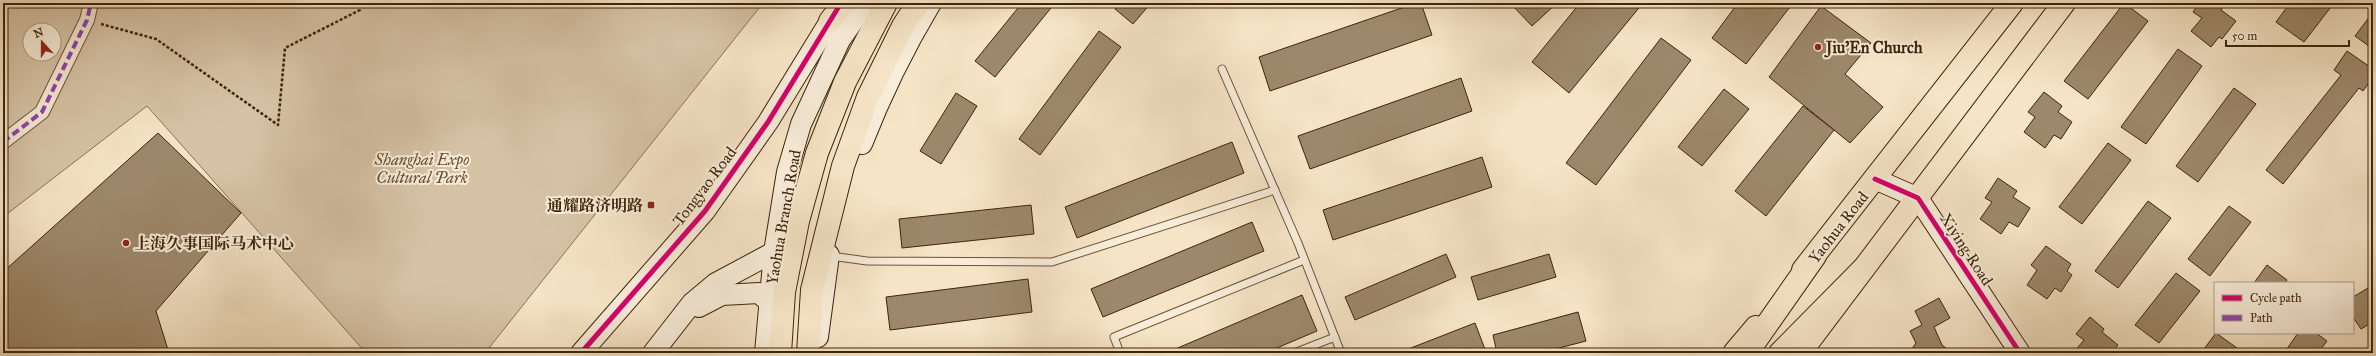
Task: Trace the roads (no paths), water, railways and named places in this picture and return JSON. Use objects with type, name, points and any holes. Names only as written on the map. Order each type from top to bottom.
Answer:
[{"type":"main road","points":[[835,12],[844,3]]},
{"type":"main road","points":[[780,353],[784,292],[798,221],[816,153],[845,82],[886,3]]},
{"type":"main road","points":[[808,353],[812,290],[843,166],[868,97],[903,26],[918,3]]},
{"type":"main road","name":"Yaohua Road","points":[[1734,353],[1815,256],[2012,3]]},
{"type":"main road","points":[[1800,353],[2064,3]]},
{"type":"main road","points":[[1747,353],[1815,256]]},
{"type":"main road","points":[[1780,353],[1863,269]]},
{"type":"street","points":[[3,142],[42,112],[87,20],[91,3]]},
{"type":"street","name":"Yaohua Branch Road","points":[[765,353],[774,252],[787,172],[801,124],[840,40],[866,3]]},
{"type":"street","points":[[817,353],[829,256],[848,178],[877,106],[909,39],[931,3]]},
{"type":"street","name":"Tongyao Road","points":[[581,353],[705,210],[768,122],[835,12]]},
{"type":"street","points":[[1875,179],[1918,198]]},
{"type":"street","name":"Xiying Road","points":[[1918,198],[2020,353]]},
{"type":"street","points":[[653,353],[676,326],[692,303],[716,283],[774,252]]},
{"type":"street","points":[[676,326],[701,306],[722,295],[759,293],[769,302]]},
{"type":"lane","points":[[1222,69],[1275,190],[1341,353]]},
{"type":"lane","points":[[829,256],[867,261],[1052,262],[1275,190]]},
{"type":"lane","points":[[1120,353],[1114,337],[1304,260]]},
{"type":"lane","points":[[1294,353],[1335,337]]},
{"type":"place","name":"Jiu'En Church","points":[[1818,47]]},
{"type":"place","name":"通耀路济明路","points":[[651,205]]},
{"type":"place","name":"上海久事国际马术中心","points":[[126,243]]},
{"type":"park label","name":"Shanghai Expo Cultural Park","points":[[422,168]]}]
